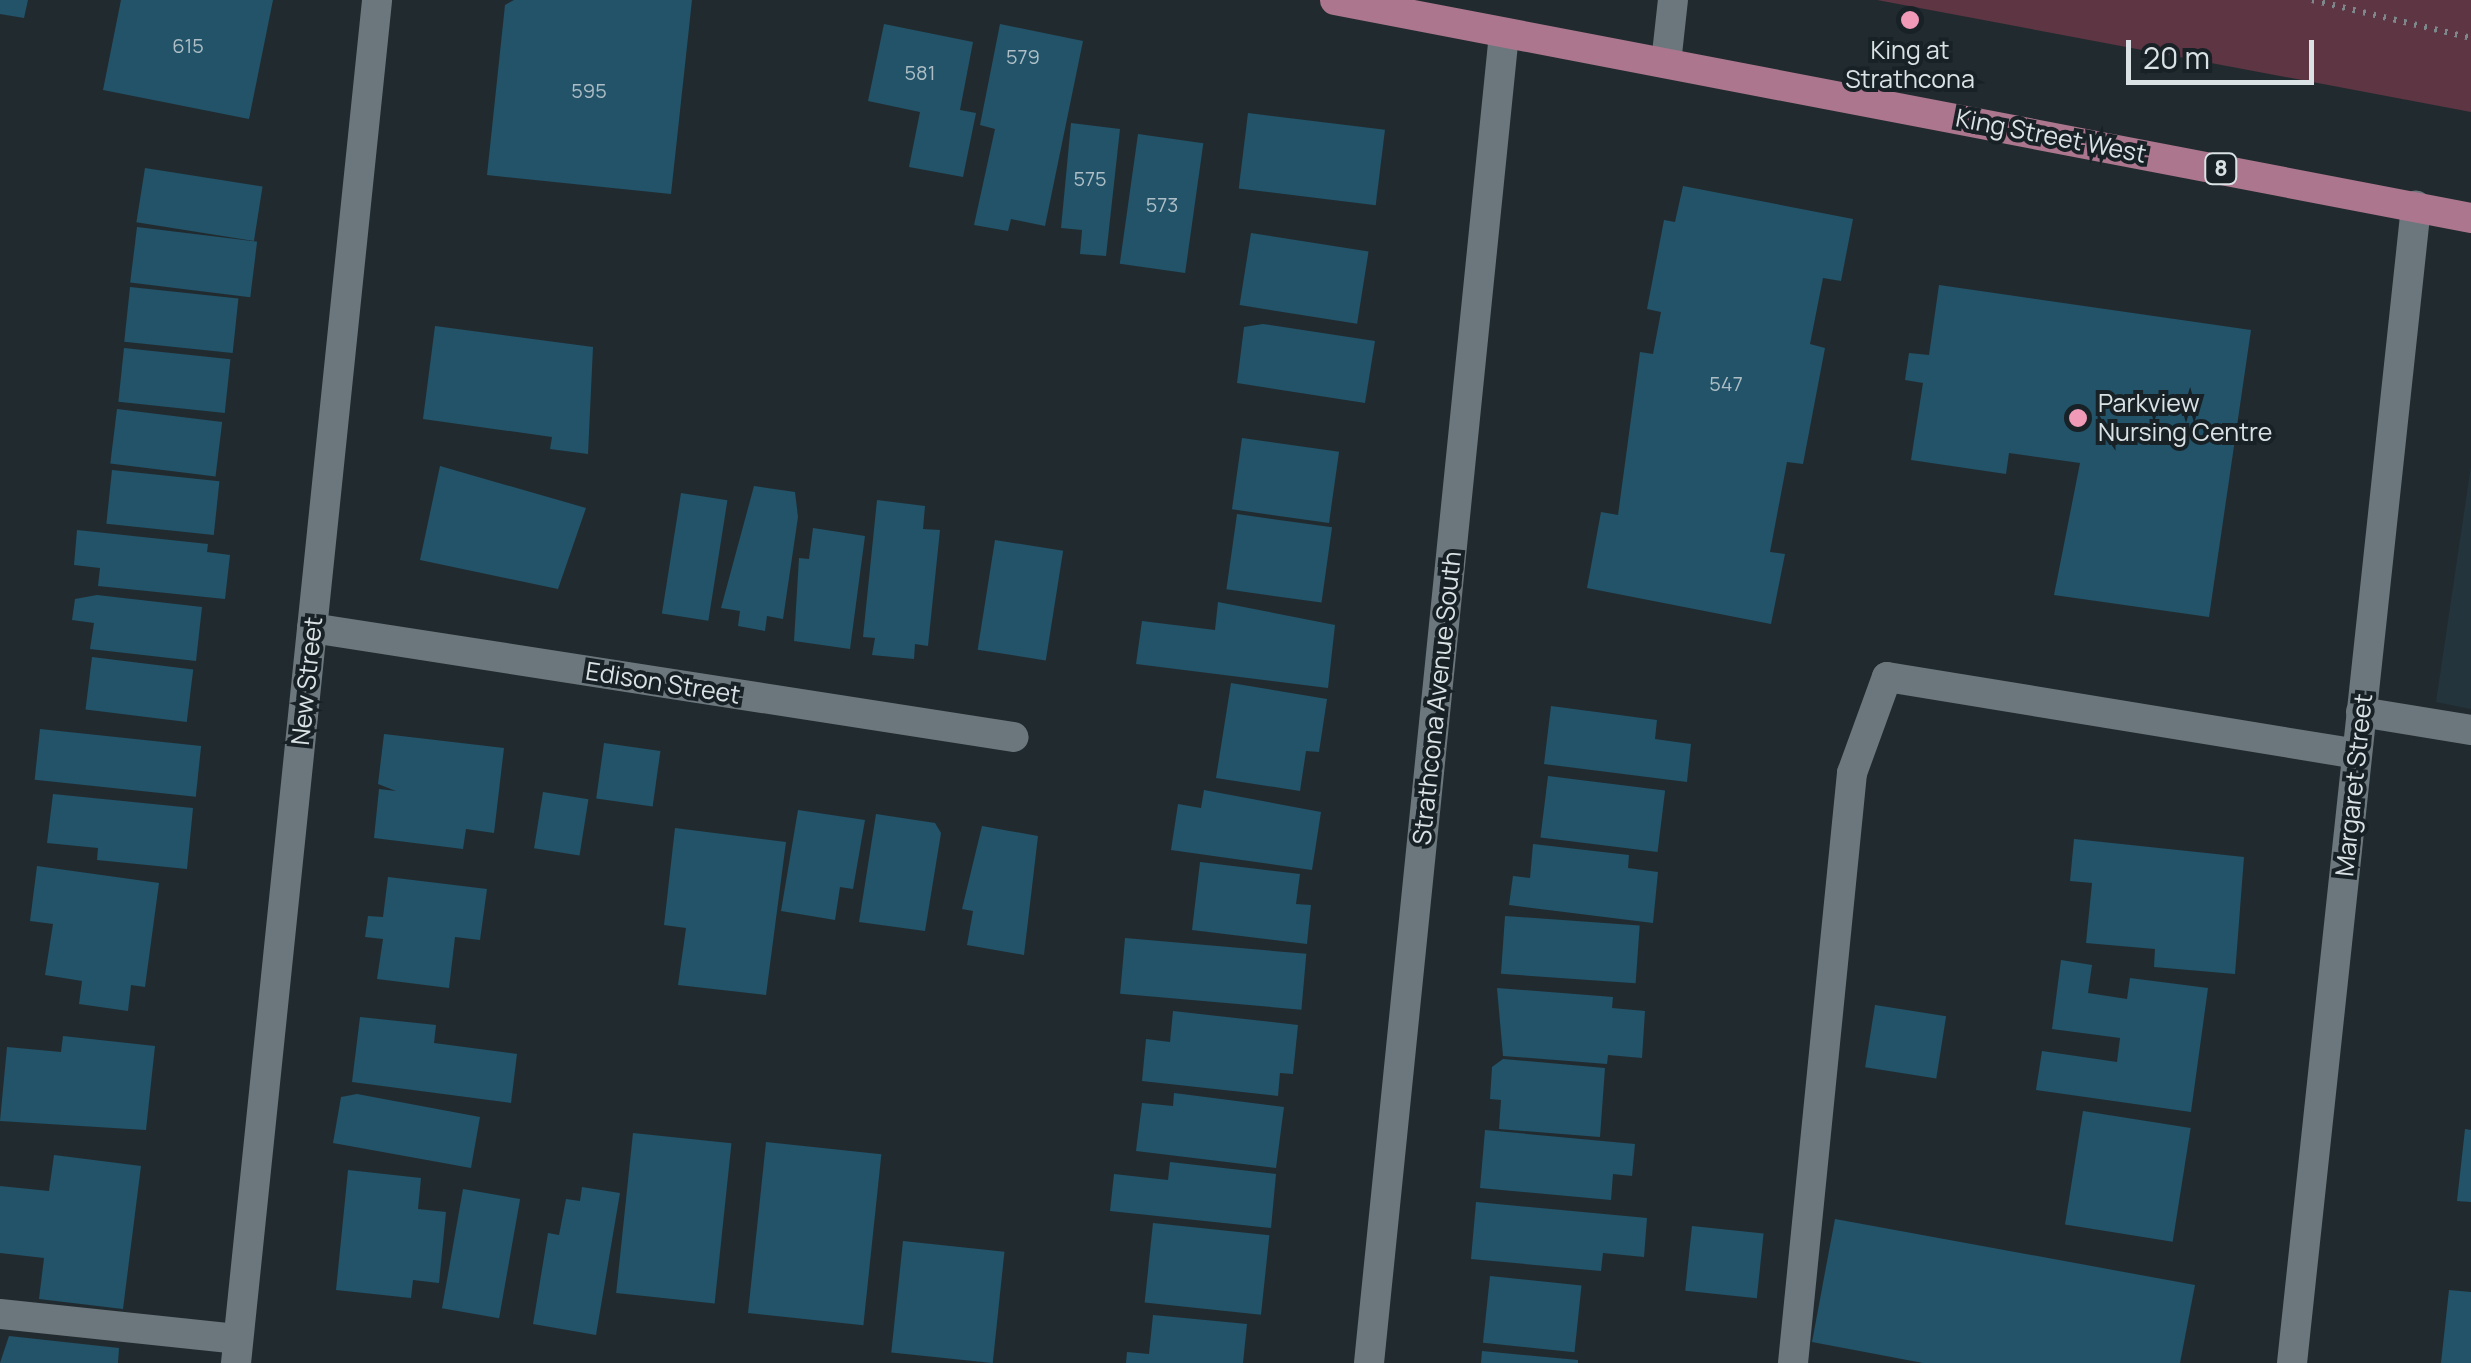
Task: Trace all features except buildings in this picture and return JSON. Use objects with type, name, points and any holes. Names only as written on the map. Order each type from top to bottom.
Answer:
[{"type":"main road","name":"King Street West","points":[[1335,0],[2471,218]]},
{"type":"street","name":"New Street","points":[[236,1351],[378,0]]},
{"type":"street","points":[[1666,63],[1673,0]]},
{"type":"street","name":"Strathcona Avenue South","points":[[1369,1363],[1504,34]]},
{"type":"street","name":"Margaret Street","points":[[2292,1363],[2416,206]]},
{"type":"street","name":"Edison Street","points":[[312,628],[1014,737]]},
{"type":"street","points":[[1794,1363],[1852,772],[1887,677],[2357,754]]},
{"type":"street","points":[[2362,712],[2471,730]]},
{"type":"street","points":[[0,1314],[236,1351]]},
{"type":"path","points":[[2312,0],[2471,38]]},
{"type":"shaded area","points":[[1877,0],[2471,0],[2471,112]]},
{"type":"shaded area","points":[[2471,466],[2471,709],[2436,702]]},
{"type":"place","name":"King at Strathcona","points":[[1910,20]]},
{"type":"place","name":"Parkview Nursing Centre","points":[[2078,418]]}]
